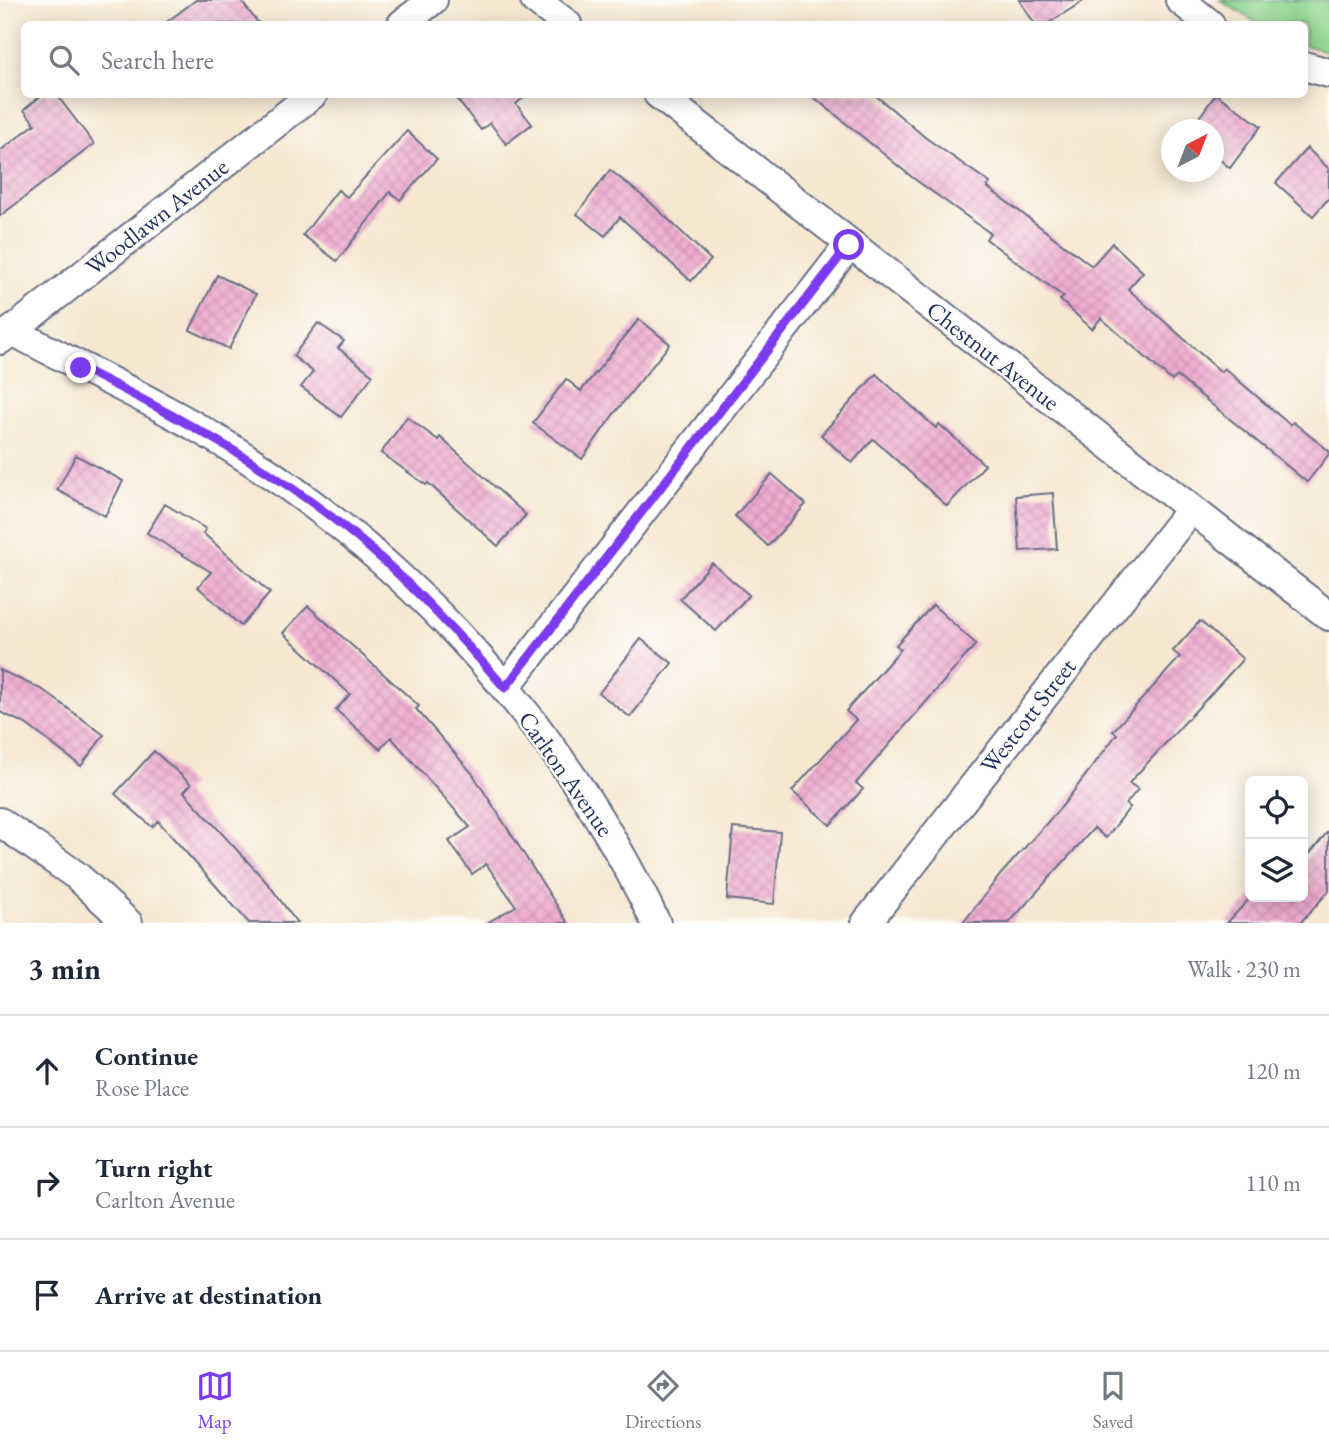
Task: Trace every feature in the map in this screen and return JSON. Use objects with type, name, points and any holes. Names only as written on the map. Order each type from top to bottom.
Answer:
[{"type":"street","points":[[406,21],[433,0]]},
{"type":"street","points":[[535,0],[563,21]]},
{"type":"street","points":[[1180,0],[1206,21]]},
{"type":"street","points":[[1308,67],[1329,73]]},
{"type":"street","name":"Woodlawn Avenue","points":[[6,335],[308,98]]},
{"type":"street","name":"Chestnut Avenue","points":[[663,98],[1329,616]]},
{"type":"street","points":[[505,688],[849,245]]},
{"type":"street","name":"Carlton Avenue","points":[[6,335],[230,447],[309,501],[381,558],[446,620],[552,748],[603,824],[656,923]]},
{"type":"street","name":"Westcott Street","points":[[866,923],[1191,509]]},
{"type":"street","points":[[0,822],[76,876],[128,923]]},
{"type":"green space","points":[[1220,0],[1329,0],[1329,52],[1308,46],[1308,21],[1254,21]]},
{"type":"building","points":[[196,0],[240,0],[257,21],[168,21]]},
{"type":"building","points":[[1019,0],[1085,0],[1052,21],[1033,21]]},
{"type":"building","points":[[38,98],[59,98],[94,144],[0,216],[0,151],[35,124],[24,110]]},
{"type":"building","points":[[456,98],[523,98],[516,104],[532,124],[506,144],[490,123],[481,130]]},
{"type":"building","points":[[815,98],[879,98],[926,138],[990,183],[987,187],[1092,266],[1112,243],[1143,272],[1128,289],[1221,372],[1224,368],[1290,425],[1293,422],[1329,451],[1329,454],[1307,482],[1177,376],[1172,381],[1101,318],[1092,329],[1060,300],[1064,297],[986,239],[990,233],[913,178]]},
{"type":"building","points":[[1213,98],[1222,98],[1261,126],[1230,168],[1224,163],[1224,119],[1198,119]]},
{"type":"building","points":[[407,131],[437,159],[400,200],[390,192],[337,261],[303,235],[338,190],[347,197]]},
{"type":"building","points":[[1307,148],[1329,169],[1329,198],[1313,216],[1276,183]]},
{"type":"building","points":[[610,170],[650,202],[711,260],[691,281],[620,217],[605,236],[577,214]]},
{"type":"building","points":[[217,275],[256,294],[229,349],[190,330]]},
{"type":"building","points":[[639,319],[670,344],[613,415],[582,459],[533,423],[566,379],[581,391]]},
{"type":"building","points":[[318,323],[344,341],[338,348],[373,375],[341,417],[301,387],[313,372],[293,356]]},
{"type":"building","points":[[876,374],[936,428],[939,424],[985,465],[947,506],[873,439],[852,463],[821,435]]},
{"type":"building","points":[[407,417],[438,440],[440,437],[526,515],[498,546],[428,483],[426,485],[381,453]]},
{"type":"building","points":[[76,455],[123,481],[105,516],[57,490]]},
{"type":"building","points":[[772,474],[806,504],[768,546],[735,516]]},
{"type":"building","points":[[1053,493],[1057,549],[1020,551],[1016,496]]},
{"type":"building","points":[[165,504],[206,529],[203,533],[270,593],[241,626],[198,587],[211,572],[147,533]]},
{"type":"building","points":[[712,563],[749,595],[716,631],[680,599]]},
{"type":"building","points":[[933,605],[976,644],[856,783],[863,789],[830,825],[792,791],[856,720],[846,711],[901,649],[896,645]]},
{"type":"building","points":[[308,606],[419,706],[416,709],[472,773],[568,923],[487,923],[516,906],[486,864],[472,874],[449,841],[470,827],[391,737],[380,749],[336,710],[350,694],[283,633]]},
{"type":"building","points":[[1200,621],[1243,659],[1129,783],[1138,789],[1126,804],[1130,807],[1106,838],[1094,828],[1009,923],[963,923],[1001,874],[1063,805],[1117,734],[1113,731],[1180,657],[1173,651]]},
{"type":"building","points":[[641,639],[672,663],[630,717],[599,693]]},
{"type":"building","points":[[0,670],[43,690],[104,735],[81,766],[26,724],[0,712]]},
{"type":"building","points":[[154,751],[191,784],[184,792],[269,885],[297,923],[249,923],[158,821],[152,827],[115,794]]},
{"type":"building","points":[[733,828],[780,832],[774,904],[727,899]]},
{"type":"building","points":[[1329,830],[1329,891],[1300,923],[1227,923],[1246,902],[1308,902],[1308,856]]},
{"type":"route","points":[[81,368],[156,405],[230,447],[309,501],[381,558],[446,620],[505,688],[849,245]]}]
